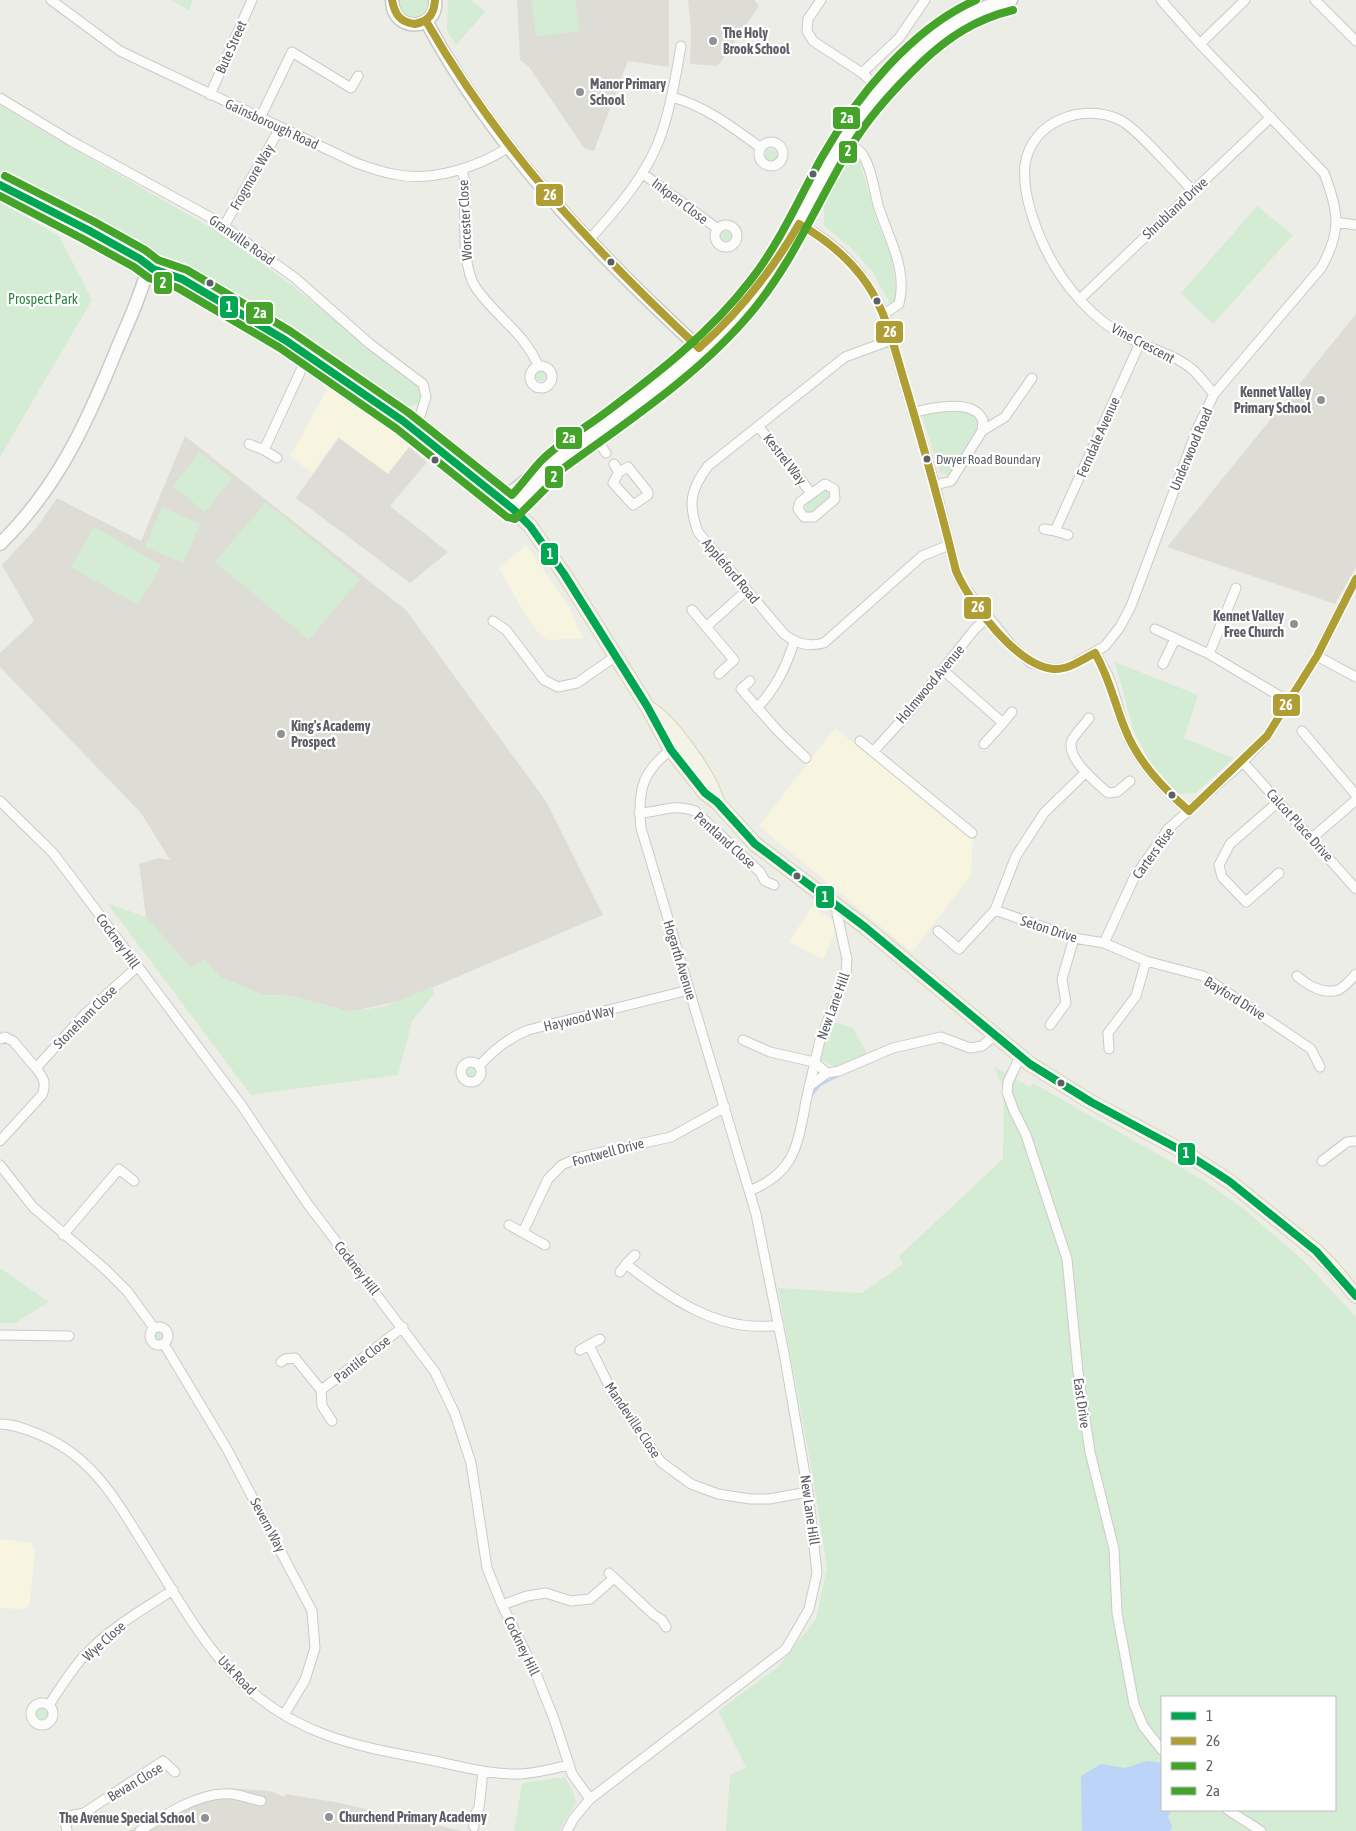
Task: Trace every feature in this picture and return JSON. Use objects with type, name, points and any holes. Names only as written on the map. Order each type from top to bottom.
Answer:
[{"type":"main road","points":[[0,185],[88,230],[140,259],[153,270],[182,279],[308,355],[418,425],[508,505],[550,553],[647,706],[662,716],[676,746],[714,788],[717,802],[738,827],[763,851],[903,958],[1020,1057],[1069,1090],[1200,1162],[1266,1209],[1332,1267],[1356,1283]]},
{"type":"main road","points":[[1332,1267],[1356,1296]]},
{"type":"street","name":"Gainsborough Road","points":[[52,0],[120,50],[210,95],[356,163],[395,175],[432,175],[462,170],[492,158],[509,147]]},
{"type":"street","name":"Bute Street","points":[[210,95],[252,0]]},
{"type":"street","points":[[392,0],[395,15],[404,23],[411,25],[426,21],[434,10],[435,0]]},
{"type":"street","points":[[821,0],[808,19],[807,31],[813,41],[862,73],[881,90]]},
{"type":"street","points":[[862,73],[899,38],[925,0]]},
{"type":"street","points":[[508,505],[518,485],[550,466],[592,434],[699,348],[733,317],[762,283],[799,224],[843,141],[881,90],[934,37],[958,20],[988,4],[1011,0]]},
{"type":"street","name":"Underwood Road","points":[[799,224],[835,247],[852,263],[872,290],[884,314],[935,486],[949,545],[961,583],[1022,657],[1042,667],[1053,669],[1068,667],[1095,653],[1113,638],[1130,606],[1198,427],[1214,394],[1321,268],[1333,247],[1336,222],[1333,196],[1324,173],[1200,44],[1161,0]]},
{"type":"street","points":[[1200,44],[1245,0]]},
{"type":"street","points":[[1315,0],[1356,40]]},
{"type":"street","points":[[426,21],[470,92],[509,147],[588,241],[642,296],[699,348]]},
{"type":"street","points":[[588,241],[613,214],[642,173],[663,132],[672,97],[681,46]]},
{"type":"street","points":[[260,118],[292,52],[351,88],[358,76]]},
{"type":"street","points":[[672,97],[695,104],[717,116],[761,148]]},
{"type":"street","name":"Granville Road","points":[[0,98],[71,141],[224,226],[295,278],[370,344],[423,384],[426,397],[418,425]]},
{"type":"street","name":"Vine Crescent","points":[[1193,191],[1121,120],[1102,114],[1076,112],[1056,121],[1042,132],[1031,147],[1025,164],[1026,187],[1034,220],[1048,253],[1067,284],[1095,314],[1115,330],[1191,368],[1214,394]]},
{"type":"street","name":"Shrubland Drive","points":[[1080,299],[1271,117]]},
{"type":"street","name":"Frogmore Way","points":[[224,226],[280,128]]},
{"type":"street","points":[[843,141],[858,150],[865,157],[880,209],[899,258],[901,294],[899,304],[884,314]]},
{"type":"street","name":"Worcester Close","points":[[462,170],[465,182],[467,268],[476,288],[533,351],[538,366]]},
{"type":"street","name":"Inkpen Close","points":[[642,173],[718,229]]},
{"type":"street","points":[[1336,222],[1356,225]]},
{"type":"street","points":[[0,544],[55,479],[76,443],[91,413],[144,281],[153,270]]},
{"type":"street","name":"Appleford Road","points":[[794,642],[784,634],[698,532],[692,514],[692,499],[700,476],[708,466],[758,426],[845,357],[891,340]]},
{"type":"street","name":"Ferndale Avenue","points":[[1055,531],[1140,343]]},
{"type":"street","points":[[264,450],[308,355]]},
{"type":"street","points":[[982,431],[1005,418],[1032,378]]},
{"type":"street","points":[[913,413],[937,407],[964,408],[976,411],[983,420],[982,431],[951,481],[935,486]]},
{"type":"street","name":"Kestrel Way","points":[[758,426],[811,493]]},
{"type":"street","points":[[592,434],[606,453]]},
{"type":"street","points":[[249,444],[277,458]]},
{"type":"street","points":[[1044,529],[1068,535]]},
{"type":"street","points":[[757,708],[774,688],[786,668],[794,642],[814,646],[824,643],[922,556],[949,545]]},
{"type":"street","name":"Carters Rise","points":[[1104,943],[1134,878],[1168,829],[1243,762],[1267,736],[1317,656],[1355,585]]},
{"type":"street","points":[[1209,654],[1236,588]]},
{"type":"street","points":[[706,627],[747,590]]},
{"type":"street","points":[[692,610],[734,660],[719,674]]},
{"type":"street","name":"Holmwood Avenue","points":[[872,752],[943,670],[974,630],[988,617]]},
{"type":"street","points":[[493,621],[506,630],[544,680],[558,687],[577,683],[616,656]]},
{"type":"street","points":[[1155,629],[1209,654],[1288,701]]},
{"type":"street","points":[[1163,664],[1175,639]]},
{"type":"street","points":[[1095,653],[1108,675],[1124,729],[1132,743],[1152,774],[1170,796],[1189,811]]},
{"type":"street","points":[[1317,656],[1356,677]]},
{"type":"street","points":[[943,670],[1003,723]]},
{"type":"street","points":[[750,681],[741,689],[806,758]]},
{"type":"street","points":[[984,744],[1012,712]]},
{"type":"street","points":[[1088,718],[1072,742],[1072,752],[1085,773],[1108,793],[1117,792],[1130,781]]},
{"type":"street","points":[[1302,731],[1356,795]]},
{"type":"street","points":[[860,741],[972,833]]},
{"type":"street","name":"Hogarth Avenue","points":[[676,746],[648,771],[644,781],[639,813],[646,847],[749,1191]]},
{"type":"street","name":"Calcot Place Drive","points":[[1243,762],[1356,889]]},
{"type":"street","points":[[938,931],[959,949],[995,910],[1016,856],[1044,813],[1085,773]]},
{"type":"street","points":[[1312,838],[1356,800]]},
{"type":"street","name":"Cockney Hill","points":[[0,801],[52,853],[242,1106],[307,1203],[403,1327],[435,1372],[455,1414],[471,1463],[487,1568],[502,1605],[535,1671],[554,1720],[568,1765],[590,1799]]},
{"type":"street","points":[[1279,802],[1230,844],[1219,865],[1222,877],[1246,902],[1279,873]]},
{"type":"street","name":"Pentland Close","points":[[639,813],[667,807],[681,807],[695,811],[760,872],[765,881],[774,885]]},
{"type":"street","name":"New Lane Hill","points":[[567,1831],[574,1818],[590,1799],[774,1660],[796,1634],[809,1608],[818,1573],[808,1492],[779,1326],[749,1191],[763,1186],[791,1161],[797,1148],[820,1040],[846,975],[848,959],[837,914],[838,907]]},
{"type":"street","name":"Seton Drive","points":[[995,910],[1074,938],[1104,943]]},
{"type":"street","points":[[1050,1025],[1066,1003],[1062,979],[1074,938]]},
{"type":"street","name":"Bayford Drive","points":[[1104,943],[1146,961],[1203,976],[1311,1049],[1320,1067]]},
{"type":"street","points":[[1109,1049],[1108,1033],[1136,996],[1146,961]]},
{"type":"street","name":"Stoneham Close","points":[[36,1068],[86,1013],[137,967]]},
{"type":"street","points":[[1297,976],[1310,986],[1334,991],[1340,990],[1356,974]]},
{"type":"street","name":"Haywood Way","points":[[479,1066],[493,1051],[528,1030],[689,990]]},
{"type":"street","points":[[810,1085],[827,1073],[839,1071],[893,1048],[941,1037],[970,1048],[982,1046],[994,1036]]},
{"type":"street","points":[[0,1039],[5,1037],[13,1041],[44,1078],[45,1088],[42,1095],[0,1141]]},
{"type":"street","points":[[743,1040],[770,1052],[814,1062],[827,1073]]},
{"type":"street","name":"East Drive","points":[[1020,1057],[1008,1082],[1008,1092],[1014,1112],[1026,1135],[1067,1259],[1078,1372],[1090,1452],[1114,1549],[1117,1613],[1134,1704],[1142,1726],[1161,1749]]},
{"type":"street","name":"Fontwell Drive","points":[[523,1232],[548,1179],[562,1165],[580,1157],[671,1137],[725,1107]]},
{"type":"street","points":[[1322,1161],[1347,1142],[1356,1141]]},
{"type":"street","name":"Severn Way","points":[[0,1165],[32,1207],[120,1284],[154,1328],[151,1332],[152,1340],[156,1344],[164,1344],[227,1449],[312,1611],[315,1648],[305,1680],[284,1715]]},
{"type":"street","points":[[63,1235],[119,1169],[134,1181]]},
{"type":"street","points":[[510,1225],[545,1245]]},
{"type":"street","points":[[620,1272],[635,1255]]},
{"type":"street","points":[[626,1264],[663,1292],[708,1316],[736,1323],[779,1326]]},
{"type":"street","name":"Pantile Close","points":[[321,1390],[403,1327]]},
{"type":"street","points":[[0,1334],[69,1336]]},
{"type":"street","points":[[580,1350],[600,1339]]},
{"type":"street","name":"Mandeville Close","points":[[589,1345],[613,1394],[661,1462],[691,1484],[718,1494],[750,1499],[769,1499],[808,1492]]},
{"type":"street","name":"Pantile Close","points":[[281,1362],[285,1359],[295,1358],[321,1390],[322,1406],[332,1421]]},
{"type":"street","name":"Usk Road","points":[[0,1424],[10,1424],[52,1439],[79,1458],[107,1486],[212,1649],[240,1682],[265,1703],[284,1715],[327,1737],[377,1750],[483,1771],[520,1774],[568,1765]]},
{"type":"street","points":[[502,1605],[527,1596],[546,1594],[571,1602],[590,1599],[612,1575],[662,1620],[666,1627]]},
{"type":"street","name":"Wye Close","points":[[49,1705],[84,1656],[95,1645],[116,1627],[173,1590]]},
{"type":"street","name":"Bevan Close","points":[[67,1831],[64,1816],[84,1813],[163,1761],[176,1772]]},
{"type":"street","points":[[474,1827],[472,1820],[478,1808],[483,1771]]},
{"type":"street","points":[[140,1831],[181,1808],[204,1798],[229,1794],[261,1802]]},
{"type":"street","points":[[1230,1811],[1261,1831]]},
{"type":"shaded area","name":"Manor Primary School","points":[[517,0],[669,0],[669,67],[628,61],[594,151],[584,148],[529,67],[520,60]]},
{"type":"shaded area","name":"The Holy Brook School","points":[[688,0],[754,0],[759,6],[718,66],[690,64],[691,30]]},
{"type":"shaded area","name":"Kennet Valley Primary School","points":[[1356,314],[1356,567],[1335,604],[1167,547]]},
{"type":"shaded area","points":[[329,385],[355,400],[410,445],[388,474],[338,437],[312,473],[289,455],[295,448]]},
{"type":"shaded area","name":"King's Academy Prospect","points":[[185,436],[406,610],[546,801],[603,915],[403,1000],[350,1012],[292,996],[263,995],[220,977],[204,959],[191,969],[146,917],[139,864],[159,858],[170,860],[141,813],[0,667],[0,653],[34,621],[2,565],[37,527],[57,498],[141,541]]},
{"type":"shaded area","points":[[339,438],[388,474],[409,447],[427,462],[390,506],[448,552],[410,583],[296,498]]},
{"type":"shaded area","points":[[526,545],[569,607],[583,638],[547,640],[537,631],[521,607],[499,568]]},
{"type":"shaded area","points":[[835,728],[973,839],[971,875],[912,952],[759,826]]},
{"type":"shaded area","points":[[812,906],[839,925],[823,959],[789,942]]},
{"type":"shaded area","points":[[0,1539],[32,1543],[35,1552],[30,1600],[29,1606],[24,1609],[0,1608]]},
{"type":"shaded area","points":[[227,1788],[270,1791],[284,1797],[286,1794],[335,1802],[463,1831],[128,1831],[203,1792]]},
{"type":"green space","points":[[172,0],[192,0],[190,11]]},
{"type":"green space","points":[[397,0],[431,0],[429,12],[416,21],[401,15]]},
{"type":"green space","points":[[448,0],[471,0],[485,12],[456,45],[447,31]]},
{"type":"green space","points":[[531,0],[575,0],[580,31],[536,37]]},
{"type":"green space","points":[[0,105],[224,235],[294,287],[418,388],[422,396],[420,402],[405,410],[145,246],[0,175]]},
{"type":"green space","points":[[769,149],[773,149],[777,155],[773,161],[769,161],[765,157],[765,153]]},
{"type":"green space","points":[[846,160],[860,162],[876,219],[892,258],[897,298],[890,304],[873,272],[849,246],[824,226],[824,205]]},
{"type":"green space","name":"Prospect Park","points":[[0,202],[59,236],[92,300],[0,457]]},
{"type":"green space","points":[[1257,206],[1293,235],[1213,324],[1181,293]]},
{"type":"green space","points":[[726,230],[732,236],[726,242],[720,236]]},
{"type":"green space","points":[[541,370],[547,376],[541,382],[535,376]]},
{"type":"green space","points":[[968,412],[977,419],[977,429],[949,475],[940,473],[921,413]]},
{"type":"green space","points":[[200,452],[232,478],[205,512],[173,486]]},
{"type":"green space","points":[[825,489],[831,493],[831,498],[816,513],[807,512],[805,503]]},
{"type":"green space","points":[[266,502],[360,579],[309,640],[215,562]]},
{"type":"green space","points":[[162,507],[200,524],[183,563],[145,547]]},
{"type":"green space","points":[[94,527],[161,565],[138,605],[71,567]]},
{"type":"green space","points":[[1115,662],[1198,695],[1184,738],[1234,758],[1196,793],[1178,794],[1150,762],[1134,732]]},
{"type":"green space","points":[[107,903],[146,917],[191,968],[204,959],[220,977],[263,995],[292,996],[350,1012],[386,1006],[432,987],[435,993],[412,1021],[398,1075],[251,1095]]},
{"type":"green space","points":[[834,1022],[853,1028],[868,1055],[835,1067],[819,1059]]},
{"type":"green space","points":[[469,1066],[473,1066],[477,1072],[473,1078],[469,1078],[465,1074],[465,1070]]},
{"type":"green space","points":[[994,1067],[1030,1087],[1033,1083],[1203,1180],[1244,1209],[1303,1260],[1356,1317],[1356,1831],[726,1831],[730,1775],[746,1767],[718,1711],[778,1667],[816,1619],[827,1568],[813,1477],[778,1288],[862,1293],[903,1264],[899,1256],[1003,1159],[1004,1088]]},
{"type":"green space","points":[[0,1268],[49,1302],[15,1323],[0,1323]]},
{"type":"green space","points":[[157,1330],[161,1330],[165,1336],[161,1342],[157,1342],[153,1338],[153,1334]]},
{"type":"green space","points":[[40,1707],[44,1707],[48,1713],[44,1719],[40,1719],[36,1715],[36,1711]]},
{"type":"green space","points":[[565,1777],[573,1792],[576,1803],[559,1831],[514,1831],[522,1783]]},
{"type":"water","points":[[1147,1761],[1161,1763],[1161,1811],[1171,1811],[1168,1816],[1172,1827],[1170,1831],[1082,1831],[1081,1776],[1101,1764],[1125,1768]]},
{"type":"waterway","points":[[811,1096],[820,1085],[838,1076]]},
{"type":"transit line","name":"26","points":[[392,0],[399,17],[406,22],[415,24],[424,21],[430,16],[435,0]]},
{"type":"transit line","name":"2a","points":[[5,176],[93,221],[145,250],[158,260],[187,270],[290,331],[409,413],[512,495],[544,458],[644,383],[682,352],[718,318],[750,281],[771,251],[822,157],[851,111],[869,88],[908,46],[952,12],[976,0]]},
{"type":"transit line","name":"2","points":[[0,196],[134,267],[149,278],[178,288],[280,348],[397,429],[507,517],[515,519],[547,487],[557,473],[661,397],[686,377],[733,333],[754,309],[781,271],[857,136],[882,103],[901,83],[952,37],[987,18],[1013,10]]},
{"type":"transit line","name":"26","points":[[426,21],[485,113],[550,195],[621,272],[699,348]]},
{"type":"transit line","name":"1","points":[[0,185],[88,230],[140,259],[153,269],[182,279],[285,340],[403,421],[513,509],[530,526],[564,574],[647,706],[671,750],[705,793],[717,802],[755,844],[865,927],[1030,1064],[1091,1102],[1184,1152],[1229,1181],[1316,1251],[1356,1296]]},
{"type":"transit line","name":"26","points":[[799,224],[828,243],[845,258],[867,284],[880,308],[890,334],[919,433],[956,571],[962,584],[983,615],[1010,645],[1024,657],[1039,665],[1053,669],[1064,668],[1095,653]]},
{"type":"transit line","name":"26","points":[[699,348],[728,320],[754,290],[778,258],[799,224]]},
{"type":"transit line","name":"26","points":[[1189,811],[1267,736],[1317,656],[1356,579]]},
{"type":"transit line","name":"26","points":[[1095,653],[1108,681],[1130,741],[1137,753],[1152,774],[1189,811]]},
{"type":"place","name":"The Holy Brook School","points":[[713,41]]},
{"type":"place","name":"Manor Primary School","points":[[580,92]]},
{"type":"place","name":"Kennet Valley Primary School","points":[[1321,400]]},
{"type":"place","name":"Dwyer Road Boundary","points":[[927,459]]},
{"type":"place","name":"Kennet Valley Free Church","points":[[1294,624]]},
{"type":"place","name":"King's Academy Prospect","points":[[281,734]]},
{"type":"place","name":"Churchend Primary Academy","points":[[329,1817]]},
{"type":"place","name":"The Avenue Special School","points":[[205,1818]]}]
